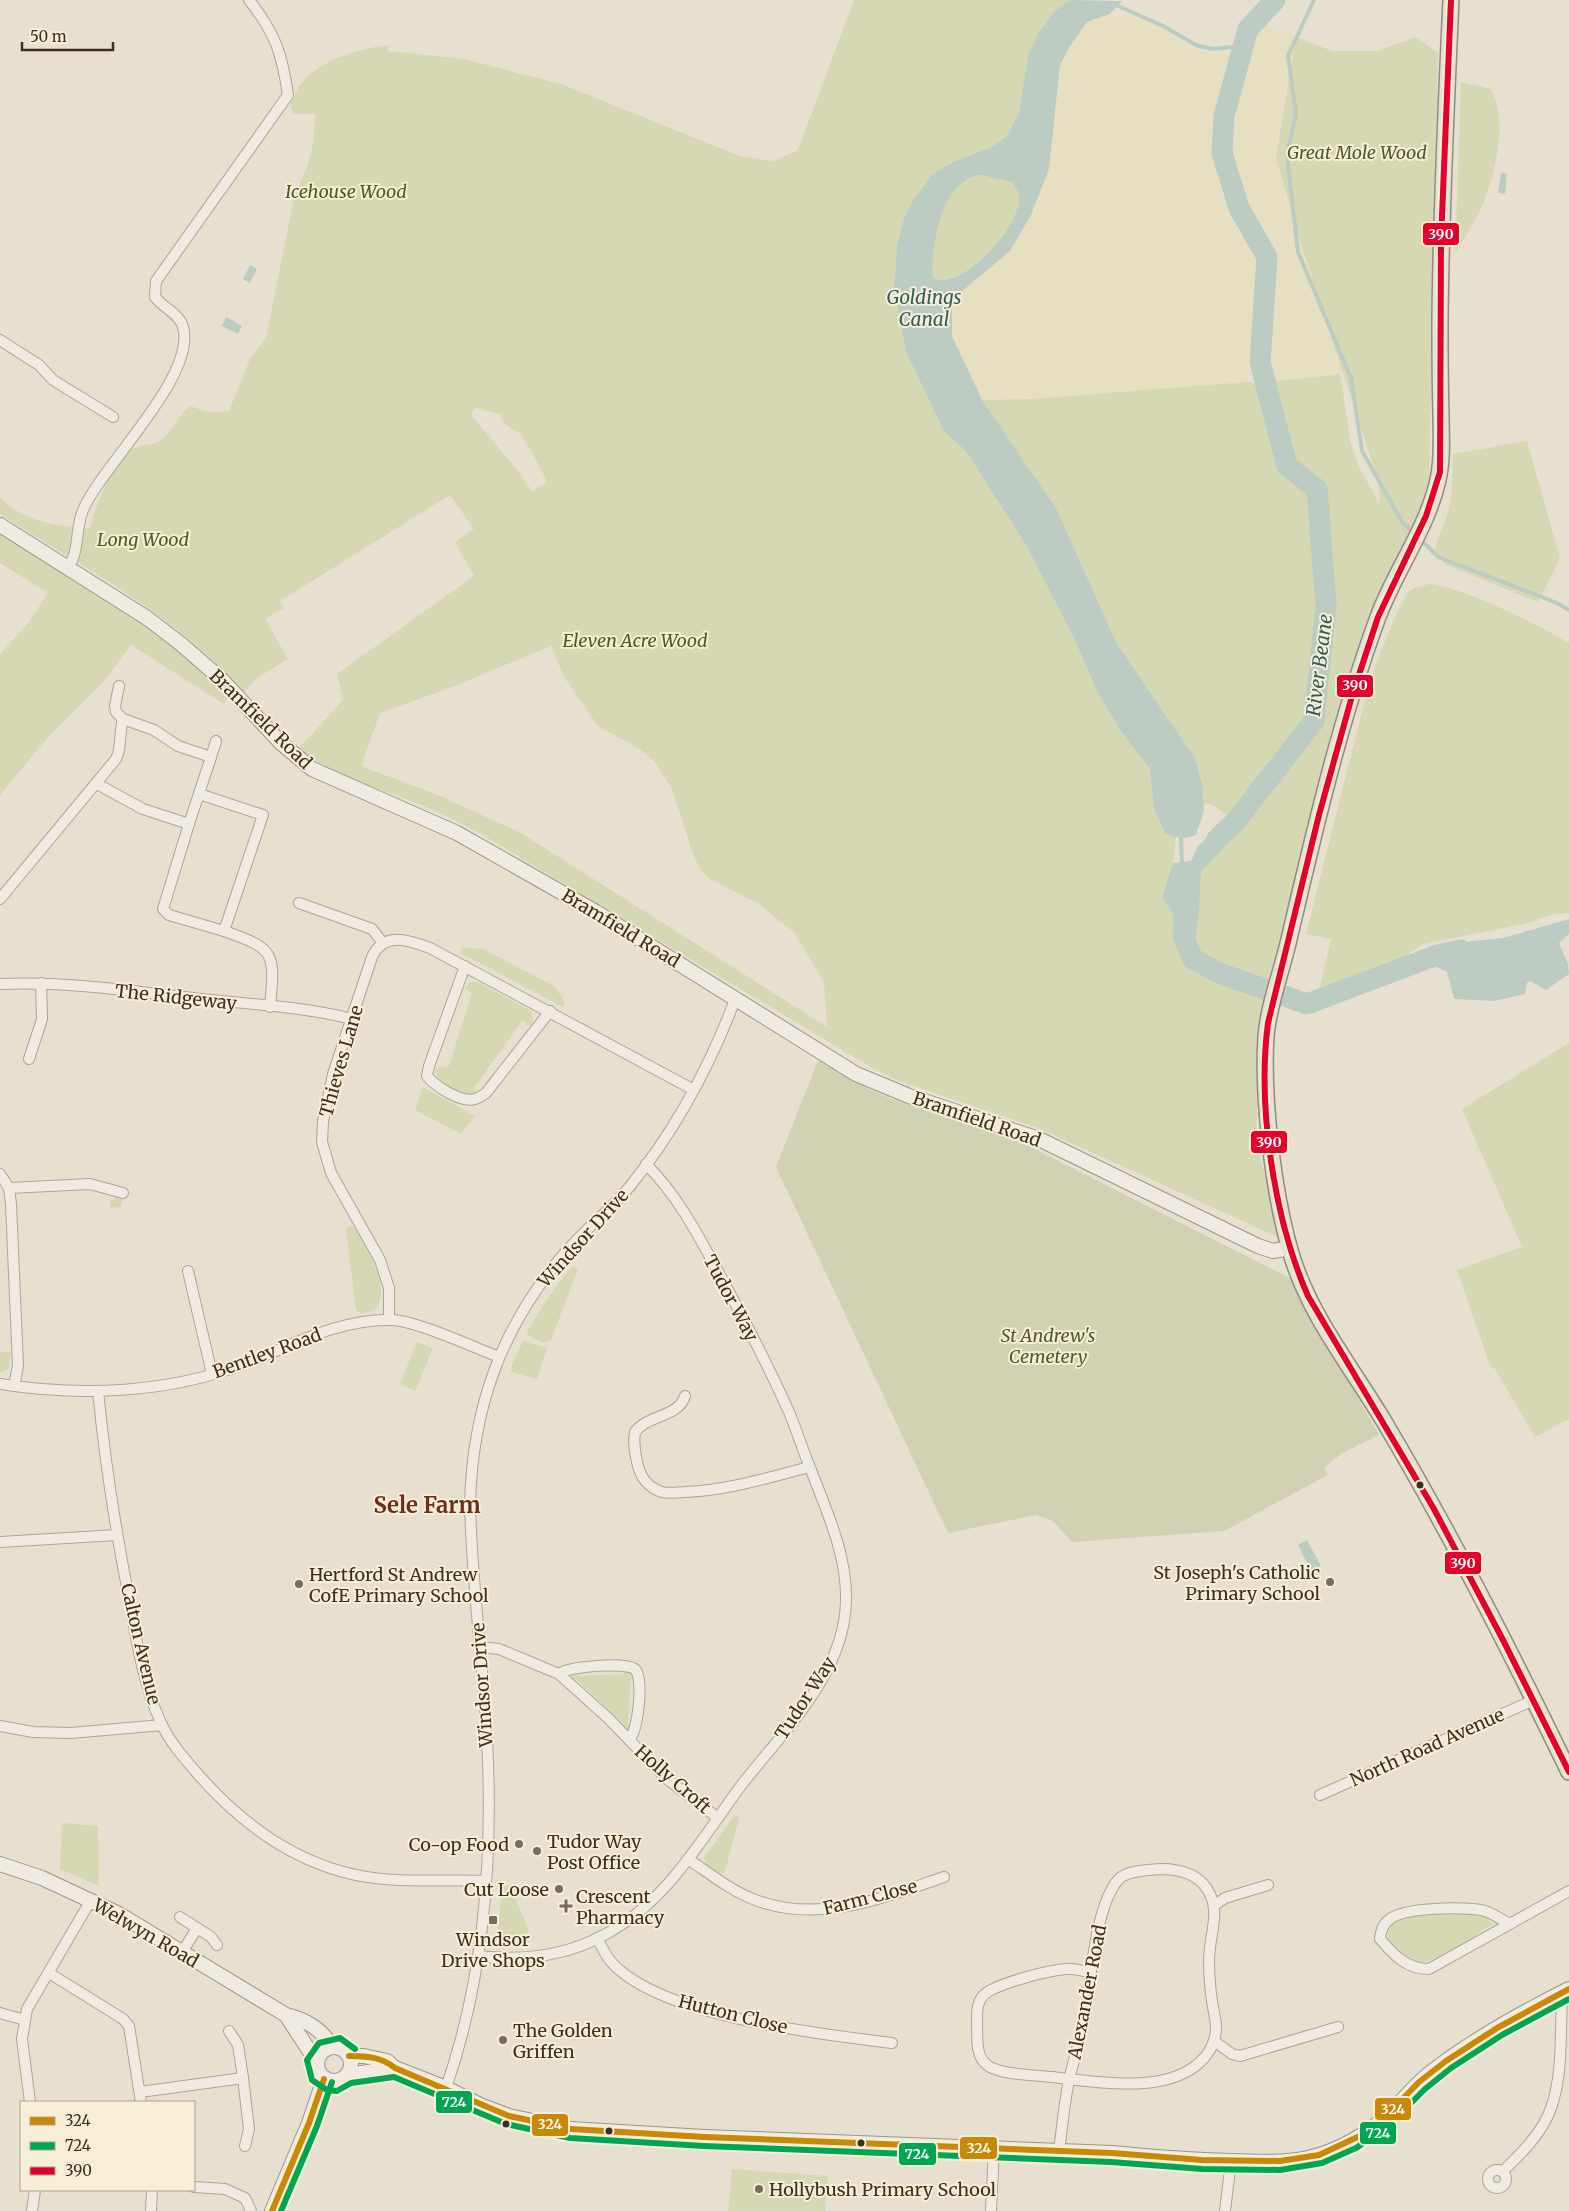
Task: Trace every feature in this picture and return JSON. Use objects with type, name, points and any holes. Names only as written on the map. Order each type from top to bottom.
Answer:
[{"type":"main road","points":[[1452,1],[1441,247],[1441,449],[1438,480],[1420,529],[1380,612],[1359,670],[1314,830],[1283,969],[1271,1009],[1266,1040],[1269,1120],[1280,1198],[1290,1248],[1306,1297],[1386,1424],[1431,1504],[1534,1700],[1569,1772]]},
{"type":"main road","name":"Bramfield Road","points":[[0,525],[147,618],[181,644],[221,679],[281,743],[312,769],[457,833],[596,912],[736,997],[856,1074],[882,1086],[1039,1139],[1258,1246],[1273,1251],[1290,1248]]},
{"type":"main road","name":"Welwyn Road","points":[[0,1864],[42,1878],[118,1914],[181,1954],[286,2015],[301,2018],[326,2037],[331,2047]]},
{"type":"main road","points":[[395,2068],[348,2075],[337,2082],[324,2079],[319,2075],[316,2061],[324,2050],[338,2047],[349,2056],[364,2056],[387,2061],[395,2068],[509,2116],[572,2129],[1112,2153],[1231,2161],[1280,2161],[1309,2158],[1350,2141],[1388,2114],[1428,2075],[1445,2062],[1480,2039],[1564,1992]]},
{"type":"main road","name":"Welwyn Road","points":[[286,2015],[316,2061]]},
{"type":"main road","points":[[348,2075],[351,2069],[349,2056]]},
{"type":"main road","points":[[272,2211],[309,2123],[324,2079]]},
{"type":"street","points":[[68,568],[75,557],[82,511],[122,450],[158,403],[183,348],[184,327],[155,297],[156,281],[288,95],[283,59],[268,24],[249,0]]},
{"type":"street","points":[[0,340],[39,365],[53,380],[113,416]]},
{"type":"street","points":[[119,686],[115,706],[116,712],[122,719],[154,730],[178,746],[210,757]]},
{"type":"street","points":[[0,899],[97,784],[118,755],[122,719]]},
{"type":"street","points":[[216,741],[163,909],[169,915],[252,940],[266,950],[272,965],[270,1007]]},
{"type":"street","points":[[97,784],[143,809],[189,824]]},
{"type":"street","points":[[199,794],[263,816],[224,931]]},
{"type":"street","points":[[299,903],[372,928],[383,943],[396,939],[410,940],[465,966],[694,1090]]},
{"type":"street","name":"Thieves Lane","points":[[383,943],[378,946],[372,957],[334,1074],[323,1121],[322,1142],[331,1173],[373,1244],[384,1269],[388,1288],[389,1320]]},
{"type":"street","points":[[465,966],[429,1066],[427,1076],[433,1084],[466,1100],[476,1099],[486,1093],[550,1011]]},
{"type":"street","points":[[29,1059],[42,1019],[41,983]]},
{"type":"street","name":"The Ridgeway","points":[[0,984],[41,983],[270,1007],[352,1019]]},
{"type":"street","name":"Windsor Drive","points":[[446,2088],[461,2040],[478,1956],[486,1881],[488,1761],[470,1530],[470,1478],[477,1426],[499,1357],[513,1325],[539,1286],[569,1249],[620,1199],[646,1164],[694,1090],[717,1044],[736,997]]},
{"type":"street","name":"Tudor Way","points":[[478,1956],[498,1958],[541,1957],[563,1952],[597,1938],[624,1923],[646,1906],[669,1884],[788,1729],[818,1686],[832,1661],[840,1638],[846,1599],[840,1552],[790,1415],[733,1298],[676,1200],[666,1185],[646,1164]]},
{"type":"street","points":[[0,1174],[9,1188],[18,1366],[14,1386]]},
{"type":"street","points":[[9,1188],[90,1184],[123,1193]]},
{"type":"street","points":[[188,1271],[212,1374]]},
{"type":"street","name":"Bentley Road","points":[[0,1384],[47,1390],[98,1391],[137,1388],[212,1374],[246,1363],[322,1332],[389,1320],[412,1324],[499,1357]]},
{"type":"street","name":"Calton Avenue","points":[[98,1391],[117,1535],[140,1656],[149,1692],[162,1724],[176,1750],[217,1796],[242,1820],[276,1844],[307,1859],[340,1871],[371,1878],[486,1881]]},
{"type":"street","points":[[685,1396],[679,1406],[635,1432],[634,1448],[639,1470],[643,1480],[650,1487],[664,1493],[699,1491],[748,1484],[809,1467]]},
{"type":"street","points":[[0,1542],[117,1535]]},
{"type":"street","name":"Holly Croft","points":[[480,1647],[499,1649],[559,1674],[608,1718],[683,1793],[718,1818]]},
{"type":"street","name":"Holly Croft","points":[[559,1674],[569,1669],[624,1665],[635,1669],[640,1682],[636,1726],[628,1740]]},
{"type":"street","name":"North Road Avenue","points":[[1320,1795],[1534,1700]]},
{"type":"street","points":[[0,1726],[33,1732],[71,1733],[162,1724]]},
{"type":"street","name":"Farm Close","points":[[688,1860],[751,1898],[789,1910],[809,1912],[830,1910],[890,1895],[944,1877]]},
{"type":"street","name":"Alexander Road","points":[[1060,2152],[1070,2079],[1086,2005],[1090,1972],[1108,1896],[1114,1884],[1124,1874],[1160,1869],[1190,1874],[1208,1890],[1215,1905]]},
{"type":"street","points":[[1090,1972],[1067,1969],[1029,1978],[991,1990],[978,2001],[978,2052],[988,2067],[995,2070],[1070,2079],[1133,2083],[1174,2080],[1200,2064],[1209,2053],[1217,2026],[1209,1959],[1215,1905],[1226,1898],[1268,1885]]},
{"type":"street","points":[[1508,1923],[1482,1910],[1414,1911],[1390,1918],[1382,1926],[1380,1938],[1403,1963],[1417,1970],[1429,1970],[1508,1923],[1569,1891]]},
{"type":"street","points":[[30,2101],[22,2039],[27,2008],[90,1900]]},
{"type":"street","points":[[180,1917],[211,1937],[218,1945]]},
{"type":"street","points":[[181,1954],[197,1928]]},
{"type":"street","name":"Hutton Close","points":[[597,1938],[607,1957],[621,1971],[648,1990],[735,2017],[840,2038],[892,2043]]},
{"type":"street","points":[[49,1973],[123,2019],[129,2026],[141,2097],[243,2078]]},
{"type":"street","points":[[1503,2171],[1522,2153],[1551,2109],[1559,2071],[1564,1992]]},
{"type":"street","points":[[0,2013],[25,2020]]},
{"type":"street","points":[[1214,2041],[1232,2054],[1240,2056],[1338,2027]]},
{"type":"street","points":[[229,2031],[238,2045],[243,2078],[249,2129],[245,2146]]},
{"type":"street","points":[[991,2211],[994,2149]]},
{"type":"street","points":[[1225,2211],[1231,2161]]},
{"type":"street","points":[[195,2187],[225,2189],[245,2198],[251,2211]]},
{"type":"street","points":[[32,2211],[35,2191]]},
{"type":"street","points":[[151,2211],[152,2191]]},
{"type":"shaded area","points":[[1110,14],[1133,16],[1161,28],[1194,49],[1212,55],[1230,52],[1219,105],[1214,154],[1224,202],[1255,255],[1260,277],[1247,382],[1033,399],[982,400],[952,336],[951,305],[961,292],[1057,107],[1060,65],[1070,46],[1087,22]]},
{"type":"shaded area","points":[[1264,21],[1296,37],[1276,158],[1300,241],[1344,374],[1270,382],[1266,354],[1272,311],[1272,270],[1268,242],[1244,198],[1236,172],[1233,145],[1237,109],[1250,51]]},
{"type":"green space","points":[[854,0],[1069,0],[1055,11],[1038,33],[1028,56],[1019,114],[1007,136],[992,147],[953,162],[897,246],[894,290],[906,352],[944,431],[966,451],[1026,545],[1073,636],[1096,689],[1120,730],[1150,769],[1154,809],[1165,833],[1176,837],[1173,863],[1162,897],[1172,912],[1178,946],[1192,966],[1203,972],[1235,983],[1228,975],[1230,970],[1209,960],[1194,949],[1199,914],[1201,872],[1221,851],[1277,776],[1313,732],[1319,718],[1324,691],[1332,596],[1326,504],[1323,493],[1315,481],[1295,467],[1287,453],[1270,382],[1340,374],[1351,444],[1359,467],[1379,503],[1380,498],[1377,477],[1300,241],[1276,158],[1296,37],[1332,51],[1377,51],[1416,37],[1438,53],[1429,484],[1423,511],[1375,610],[1265,1007],[1257,1073],[1257,1146],[1282,1239],[1038,1128],[899,1081],[874,1069],[476,831],[426,807],[333,770],[299,748],[343,700],[337,674],[474,576],[455,542],[474,529],[450,495],[280,601],[284,608],[265,619],[288,659],[257,678],[244,692],[218,665],[160,617],[96,574],[0,514],[0,497],[20,513],[30,518],[53,524],[90,529],[106,485],[125,454],[140,446],[160,441],[191,406],[210,412],[229,411],[250,359],[266,338],[294,198],[307,167],[313,144],[315,114],[293,114],[290,104],[298,88],[309,75],[329,62],[365,49],[388,45],[388,51],[464,59],[564,85],[742,157],[774,161],[798,150]],"holes":[[[475,408],[501,414],[505,424],[522,437],[547,482],[532,491],[514,466],[471,415]],[[551,646],[564,677],[598,726],[641,750],[655,762],[672,789],[693,854],[700,869],[710,879],[757,903],[794,932],[824,982],[827,1027],[521,833],[438,795],[361,766],[380,713],[455,686]]]},
{"type":"green space","points":[[1461,82],[1491,89],[1499,117],[1499,131],[1496,162],[1483,204],[1455,254]]},
{"type":"green space","points":[[981,175],[1012,182],[1017,190],[1019,195],[1017,208],[1011,223],[988,253],[973,266],[959,275],[945,279],[933,278],[932,261],[936,231],[940,218],[952,194],[960,185],[970,178]]},
{"type":"green space","points":[[1247,382],[1262,383],[1276,461],[1282,469],[1310,492],[1317,541],[1320,584],[1313,699],[1307,720],[1256,787],[1229,817],[1213,805],[1204,803],[1203,788],[1196,760],[1116,642],[1056,508],[982,400],[1033,399]]},
{"type":"green space","points":[[1527,441],[1560,558],[1538,602],[1446,565],[1435,552],[1438,537],[1449,508],[1453,454]]},
{"type":"green space","name":"Long Wood","points":[[0,534],[146,627],[187,659],[228,698],[224,704],[131,645],[103,682],[49,736],[0,795],[0,654],[29,622],[48,593],[0,563]]},
{"type":"green space","points":[[1430,584],[1481,599],[1539,626],[1569,643],[1569,913],[1555,914],[1523,924],[1424,944],[1405,956],[1318,994],[1331,939],[1306,934],[1371,676],[1394,619],[1408,592],[1416,587]]},
{"type":"green space","points":[[462,948],[483,949],[554,986],[565,1002],[563,1007],[460,953]]},
{"type":"green space","points":[[470,982],[477,982],[531,1011],[533,1019],[531,1027],[522,1021],[474,1088],[480,1094],[470,1099],[443,1084],[439,1079],[436,1068],[449,1066],[472,993],[465,988]]},
{"type":"green space","points":[[1569,1043],[1569,1419],[1535,1437],[1495,1369],[1490,1366],[1457,1270],[1522,1247],[1462,1109]]},
{"type":"green space","name":"St Andrew's Cemetery","points":[[819,1058],[869,1089],[892,1099],[1023,1143],[1290,1278],[1379,1435],[1342,1453],[1324,1468],[1328,1475],[1224,1531],[1072,1542],[1053,1521],[1036,1515],[948,1533],[776,1167]]},
{"type":"green space","points":[[423,1087],[475,1116],[461,1134],[415,1110]]},
{"type":"green space","points":[[119,1196],[123,1197],[121,1207],[110,1208],[110,1201]]},
{"type":"green space","points":[[350,1226],[355,1228],[371,1258],[380,1281],[381,1292],[379,1302],[374,1311],[361,1313],[356,1310],[346,1229]]},
{"type":"green space","points":[[573,1266],[578,1269],[551,1340],[544,1343],[526,1334],[553,1290]]},
{"type":"green space","points":[[523,1341],[547,1348],[537,1379],[511,1372],[512,1364]]},
{"type":"green space","points":[[417,1342],[433,1348],[415,1391],[400,1384]]},
{"type":"green space","points":[[0,1352],[11,1352],[9,1368],[0,1373]]},
{"type":"green space","points":[[626,1671],[631,1672],[633,1677],[631,1680],[628,1724],[631,1727],[627,1731],[624,1724],[577,1680],[571,1678],[574,1674],[578,1676],[624,1674]]},
{"type":"green space","points":[[734,1816],[739,1817],[739,1819],[725,1871],[722,1874],[708,1867],[704,1858]]},
{"type":"green space","points":[[62,1823],[98,1826],[99,1886],[60,1869]]},
{"type":"green space","points":[[510,1885],[529,1931],[523,1938],[501,1938],[498,1931],[502,1891],[505,1886]]},
{"type":"green space","points":[[1466,1914],[1485,1916],[1493,1924],[1454,1949],[1432,1960],[1422,1962],[1410,1961],[1388,1940],[1387,1929],[1404,1919]]},
{"type":"green space","points":[[732,2169],[828,2176],[825,2211],[728,2211]]},
{"type":"water","name":"Goldings Canal","points":[[1069,0],[1122,1],[1110,14],[1087,22],[1070,46],[1060,65],[1049,169],[1031,215],[1010,251],[961,292],[952,305],[952,336],[982,400],[1056,508],[1116,642],[1196,760],[1203,788],[1204,811],[1196,835],[1181,839],[1165,833],[1154,809],[1150,769],[1120,730],[1096,689],[1073,636],[1026,545],[966,451],[944,431],[906,352],[894,290],[897,246],[904,219],[912,202],[933,174],[953,162],[992,147],[1007,136],[1019,113],[1028,56],[1038,33],[1055,11]],"holes":[[[981,175],[1012,182],[1019,195],[1017,208],[1011,223],[1000,239],[987,254],[973,266],[958,275],[945,280],[933,278],[934,249],[941,216],[957,188],[968,179]]]},
{"type":"water","points":[[1501,173],[1507,174],[1505,194],[1498,193]]},
{"type":"water","points":[[250,265],[257,269],[250,283],[243,279]]},
{"type":"water","points":[[226,317],[242,326],[238,334],[222,326]]},
{"type":"water","points":[[1229,817],[1245,821],[1201,872],[1199,914],[1194,949],[1184,953],[1178,946],[1172,912],[1162,897],[1173,863],[1191,861],[1198,846]]},
{"type":"water","points":[[1569,919],[1569,934],[1559,943],[1568,964],[1569,974],[1546,990],[1530,981],[1527,983],[1525,994],[1494,1001],[1454,999],[1447,972],[1432,965],[1433,949],[1472,941],[1503,938]]},
{"type":"water","points":[[1307,1540],[1321,1566],[1311,1571],[1298,1545]]},
{"type":"waterway","name":"River Beane","points":[[1217,839],[1235,822],[1314,721],[1326,606],[1317,489],[1287,466],[1260,362],[1267,257],[1239,208],[1222,153],[1224,116],[1248,29],[1275,0]]},
{"type":"waterway","points":[[1314,0],[1288,56],[1296,114],[1287,155],[1298,252],[1351,378],[1362,451],[1402,522],[1414,533]]},
{"type":"waterway","points":[[1118,6],[1163,26],[1196,45],[1212,49],[1244,46]]},
{"type":"waterway","points":[[1419,538],[1438,557],[1557,603],[1569,610]]},
{"type":"waterway","points":[[1181,839],[1182,866]]},
{"type":"waterway","name":"River Beane","points":[[1184,925],[1183,936],[1193,959],[1219,973],[1307,1004],[1437,955],[1461,950]]},
{"type":"transit line","name":"390","points":[[1451,0],[1441,240],[1440,472],[1426,516],[1378,617],[1352,696],[1319,815],[1268,1023],[1265,1055],[1267,1126],[1271,1162],[1286,1233],[1308,1296],[1434,1509],[1503,1640],[1569,1772]]},
{"type":"transit line","name":"324","points":[[349,2056],[368,2057],[385,2061],[395,2068],[509,2116],[571,2129],[704,2137],[1112,2153],[1202,2160],[1280,2161],[1319,2155],[1362,2135],[1381,2121],[1419,2082],[1446,2061],[1497,2028],[1569,1989]]},
{"type":"transit line","name":"724","points":[[355,2049],[340,2038],[319,2043],[307,2060],[312,2080],[327,2090],[337,2091],[351,2083],[394,2077],[506,2124],[570,2138],[704,2146],[1111,2162],[1202,2169],[1280,2170],[1322,2163],[1356,2148],[1387,2127],[1425,2089],[1451,2068],[1502,2035],[1569,1999]]},
{"type":"transit line","name":"324","points":[[272,2211],[309,2123],[324,2079]]},
{"type":"transit line","name":"724","points":[[281,2211],[317,2126],[332,2082]]},
{"type":"place","name":"St Joseph's Catholic Primary School","points":[[1330,1582]]},
{"type":"place","name":"Hertford St Andrew CofE Primary School","points":[[299,1584]]},
{"type":"place","name":"Co-op Food","points":[[519,1844]]},
{"type":"place","name":"Tudor Way Post Office","points":[[537,1851]]},
{"type":"place","name":"Cut Loose","points":[[559,1889]]},
{"type":"place","name":"Crescent Pharmacy","points":[[566,1906]]},
{"type":"place","name":"Windsor Drive Shops","points":[[493,1920]]},
{"type":"place","name":"The Golden Griffen","points":[[503,2040]]},
{"type":"place","name":"Hollybush Primary School","points":[[759,2189]]},
{"type":"district","name":"Sele Farm","points":[[427,1505]]},
{"type":"park label","name":"Great Mole Wood","points":[[1357,152]]},
{"type":"park label","name":"Icehouse Wood","points":[[346,191]]},
{"type":"park label","name":"Eleven Acre Wood","points":[[635,640]]}]
